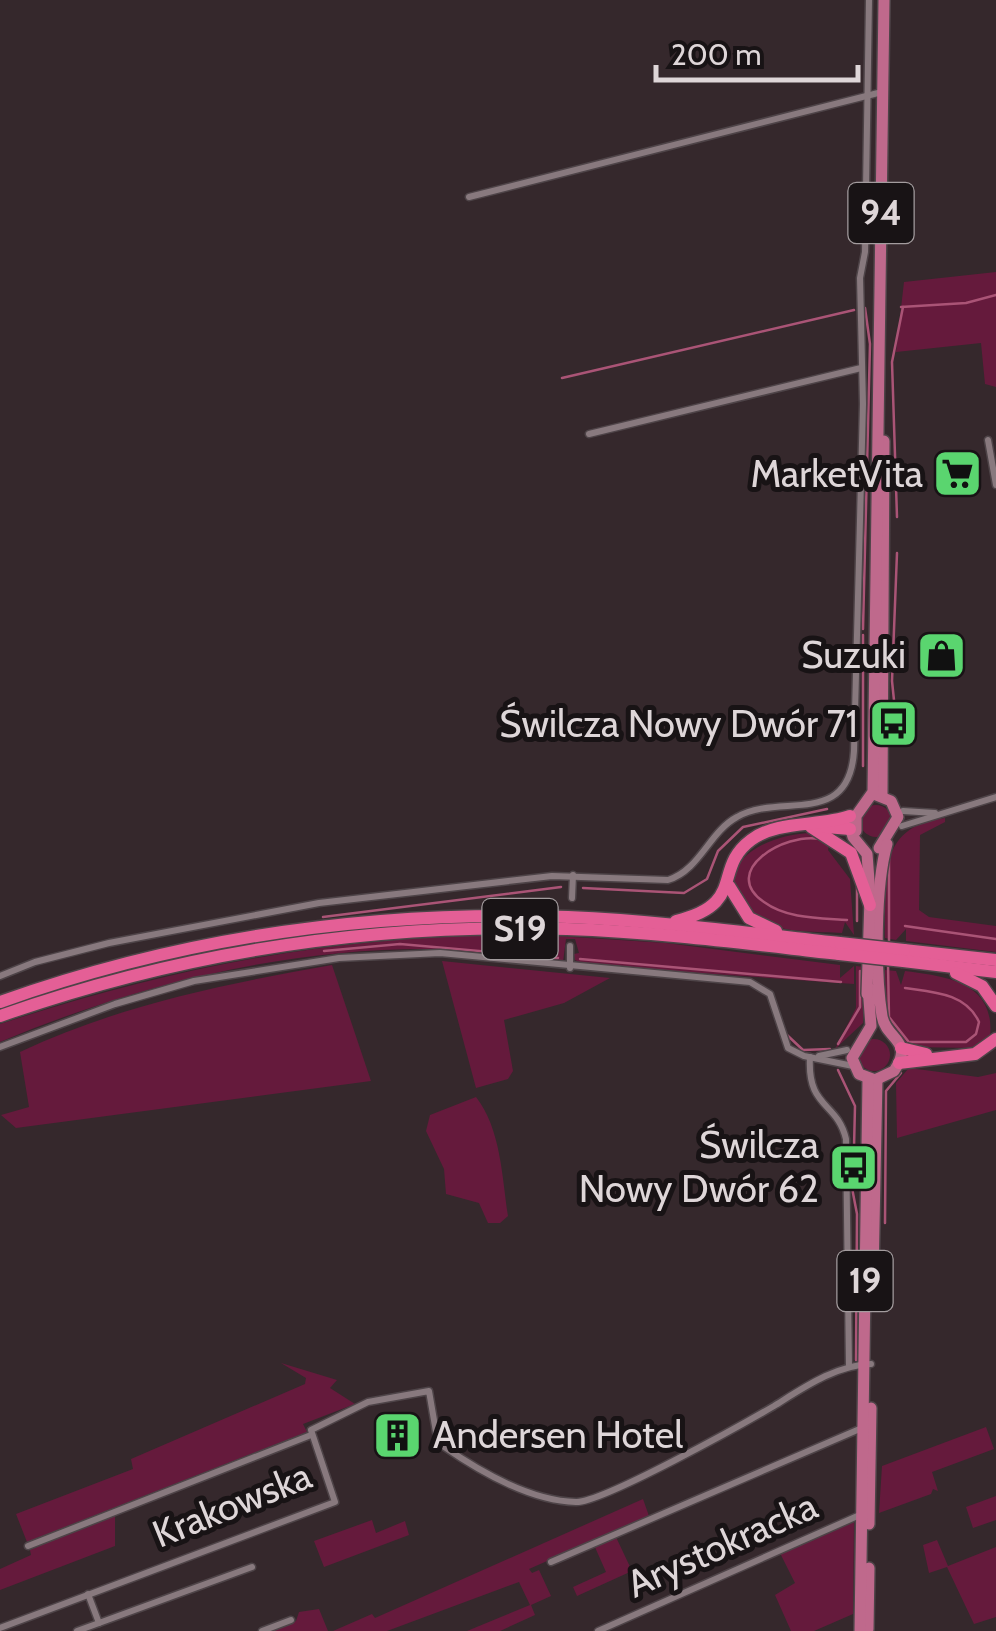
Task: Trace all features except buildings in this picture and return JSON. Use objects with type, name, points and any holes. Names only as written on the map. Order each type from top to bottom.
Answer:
[{"type":"highway","points":[[664,924],[704,912],[730,886],[734,862],[750,840],[772,831],[852,825]]},
{"type":"highway","points":[[809,826],[850,852],[874,901]]},
{"type":"highway","points":[[730,886],[749,918],[792,938]]},
{"type":"highway","name":"S19","points":[[0,1002],[184,949],[324,926],[506,916],[664,924],[792,938],[840,949]]},
{"type":"highway","name":"S19","points":[[0,1016],[187,963],[392,932],[569,929],[996,960]]},
{"type":"highway","name":"S19","points":[[904,956],[924,964],[996,972]]},
{"type":"highway","points":[[924,964],[974,980],[996,1006]]},
{"type":"highway","points":[[899,1063],[975,1054],[996,1039]]},
{"type":"highway","points":[[897,1046],[933,1056]]},
{"type":"main road","name":"94","points":[[887,0],[877,412],[878,747],[885,784],[900,811]]},
{"type":"main road","name":"94","points":[[873,796],[878,747],[887,0]]},
{"type":"main road","points":[[852,825],[873,796],[900,811]]},
{"type":"main road","points":[[879,844],[902,826],[900,811]]},
{"type":"main road","points":[[870,1032],[868,987],[879,844],[896,826],[900,811]]},
{"type":"main road","points":[[852,825],[879,844]]},
{"type":"main road","points":[[852,825],[868,856],[883,1021],[897,1046],[899,1063],[877,1078]]},
{"type":"main road","points":[[877,1078],[849,1060],[870,1032],[880,978]]},
{"type":"main road","points":[[870,1032],[897,1046]]},
{"type":"main road","points":[[872,1133],[877,1078],[892,1063],[897,1046]]},
{"type":"main road","name":"19","points":[[849,1060],[864,1089],[872,1133],[864,1631]]},
{"type":"main road","name":"19","points":[[866,1514],[863,1428],[867,1364]]},
{"type":"street","points":[[0,976],[64,954],[276,909],[573,876],[674,878],[690,867],[736,817],[756,810],[818,803],[847,780],[854,751],[869,0]]},
{"type":"street","points":[[470,197],[882,92]]},
{"type":"street","points":[[589,434],[861,368]]},
{"type":"street","points":[[862,412],[877,412]]},
{"type":"street","points":[[988,440],[996,485]]},
{"type":"street","points":[[902,826],[996,797]]},
{"type":"street","points":[[900,811],[942,813]]},
{"type":"street","points":[[572,898],[573,876]]},
{"type":"street","points":[[570,946],[570,968]]},
{"type":"street","points":[[0,1047],[163,989],[280,965],[440,954],[756,984],[773,1000],[784,1043],[813,1057],[849,1060]]},
{"type":"street","points":[[813,1057],[849,1060]]},
{"type":"street","points":[[813,1057],[812,1090],[841,1124],[846,1139],[847,1368],[867,1364]]},
{"type":"street","name":"Krakowska","points":[[0,1628],[335,1502],[311,1435],[314,1425],[368,1402],[429,1391],[436,1432],[443,1446],[529,1490],[584,1502],[847,1368]]},
{"type":"street","points":[[552,1562],[863,1428]]},
{"type":"street","points":[[28,1546],[311,1435]]},
{"type":"street","name":"Arystokracka","points":[[598,1631],[866,1514]]},
{"type":"street","points":[[77,1631],[252,1567]]},
{"type":"street","points":[[88,1594],[99,1623]]},
{"type":"street","points":[[262,1631],[290,1620]]},
{"type":"shaded area","points":[[996,272],[996,387],[985,384],[981,343],[896,352],[904,282]]},
{"type":"shaded area","points":[[876,805],[887,810],[892,821],[887,832],[876,837],[865,832],[860,821],[865,810]]},
{"type":"shaded area","points":[[945,818],[945,822],[920,835],[919,910],[929,917],[996,926],[996,952],[906,941],[906,929],[896,940],[885,938],[886,878],[895,845],[922,823]]},
{"type":"shaded area","points":[[809,833],[830,839],[828,850],[850,879],[854,935],[845,922],[842,933],[769,925],[751,913],[739,896],[735,880],[747,855],[775,839]]},
{"type":"shaded area","points":[[541,935],[666,943],[840,965],[840,978],[854,966],[854,984],[586,965],[575,960],[574,954],[579,953],[575,939],[566,939],[563,962],[442,949],[371,951],[208,974],[102,1004],[0,1042],[0,1024],[135,984],[266,956],[400,940]]},
{"type":"shaded area","points":[[442,961],[610,978],[564,1003],[504,1020],[513,1071],[508,1079],[476,1088]]},
{"type":"shaded area","points":[[332,965],[371,1081],[16,1128],[1,1115],[29,1107],[20,1052],[96,1021],[173,998]]},
{"type":"shaded area","points":[[856,966],[864,967],[863,1023],[835,1049],[856,1008]]},
{"type":"shaded area","points":[[885,970],[896,971],[901,985],[905,971],[964,985],[985,1004],[990,1037],[975,1048],[910,1047],[884,1013]]},
{"type":"shaded area","points":[[874,1039],[885,1044],[890,1055],[885,1066],[874,1071],[863,1066],[858,1055],[863,1044]]},
{"type":"shaded area","points":[[909,1068],[978,1077],[996,1073],[996,1110],[897,1138],[896,1083]]},
{"type":"shaded area","points":[[476,1097],[491,1124],[499,1154],[508,1216],[500,1223],[488,1223],[479,1203],[446,1194],[444,1169],[426,1131],[430,1115]]},
{"type":"shaded area","points":[[281,1363],[337,1380],[330,1388],[355,1404],[303,1424],[307,1432],[27,1542],[16,1514],[133,1469],[131,1459],[305,1384],[306,1378]]},
{"type":"shaded area","points":[[986,1427],[994,1449],[932,1472],[938,1491],[933,1489],[931,1494],[879,1513],[882,1466]]},
{"type":"shaded area","points":[[996,1496],[996,1520],[973,1528],[966,1507]]},
{"type":"shaded area","points":[[643,1499],[649,1516],[529,1569],[532,1573],[539,1570],[551,1596],[531,1605],[535,1615],[500,1631],[467,1631],[530,1605],[519,1582],[387,1631],[333,1631],[372,1614],[375,1618]]},
{"type":"shaded area","points":[[115,1513],[115,1546],[0,1590],[0,1569],[31,1555],[30,1550]]},
{"type":"shaded area","points":[[372,1520],[376,1533],[405,1521],[409,1535],[324,1567],[314,1541]]},
{"type":"shaded area","points":[[854,1520],[853,1614],[814,1631],[791,1631],[775,1595],[795,1583],[780,1553]]},
{"type":"shaded area","points":[[615,1535],[632,1571],[577,1596],[573,1587],[606,1572],[594,1545]]},
{"type":"shaded area","points":[[937,1540],[948,1566],[996,1547],[996,1617],[974,1624],[947,1567],[929,1573],[923,1545]]},
{"type":"shaded area","points":[[319,1609],[328,1631],[269,1631],[296,1621],[299,1612]]},
{"type":"waterway","points":[[901,307],[966,303],[996,295]]},
{"type":"waterway","points":[[897,517],[892,362],[903,307]]},
{"type":"waterway","points":[[863,629],[870,344],[865,308]]},
{"type":"waterway","points":[[562,378],[854,310]]},
{"type":"waterway","points":[[897,553],[892,681],[897,729]]},
{"type":"waterway","points":[[863,635],[863,766]]},
{"type":"waterway","points":[[583,888],[684,893],[707,879],[718,851],[743,827],[827,809]]},
{"type":"waterway","points":[[820,839],[790,842],[762,856],[749,878],[752,890],[783,912],[847,920]]},
{"type":"waterway","points":[[889,859],[889,941]]},
{"type":"waterway","points":[[323,917],[561,887]]},
{"type":"waterway","points":[[857,887],[857,921]]},
{"type":"waterway","points":[[905,926],[996,939]]},
{"type":"waterway","points":[[324,951],[400,944],[558,958]]},
{"type":"waterway","points":[[580,959],[841,982]]},
{"type":"waterway","points":[[888,964],[889,1017],[908,1041]]},
{"type":"waterway","points":[[838,1044],[860,1007],[860,971]]},
{"type":"waterway","points":[[905,988],[957,1000],[979,1022],[976,1034],[966,1042],[910,1042]]},
{"type":"waterway","points":[[787,1035],[803,1050],[830,1049]]},
{"type":"waterway","points":[[838,1070],[855,1106],[854,1148]]},
{"type":"waterway","points":[[885,1223],[886,1091],[901,1073]]},
{"type":"waterway","points":[[850,1183],[852,1154]]},
{"type":"waterway","points":[[852,1188],[857,1214],[856,1360]]},
{"type":"place","name":"MarketVita","points":[[958,474]]},
{"type":"place","name":"Suzuki","points":[[941,655]]},
{"type":"place","name":"Świlcza Nowy Dwór 71","points":[[893,724]]},
{"type":"place","name":"Świlcza Nowy Dwór 62","points":[[854,1167]]},
{"type":"place","name":"Andersen Hotel","points":[[398,1435]]}]
